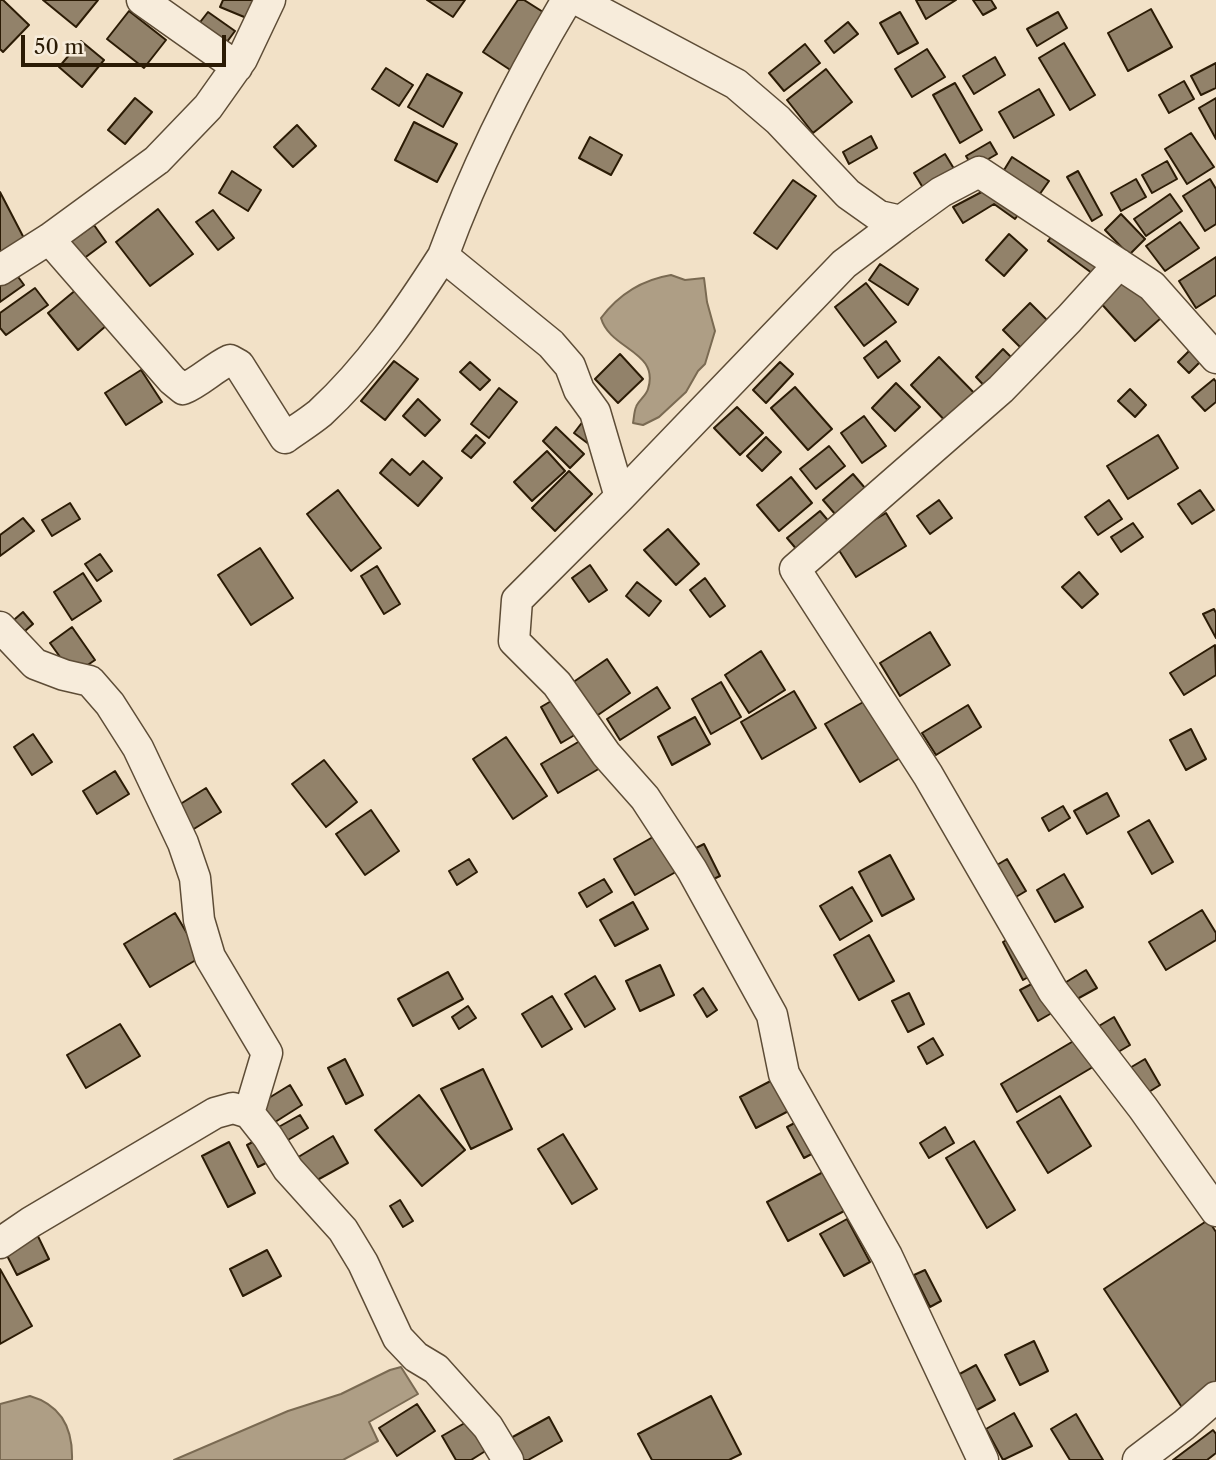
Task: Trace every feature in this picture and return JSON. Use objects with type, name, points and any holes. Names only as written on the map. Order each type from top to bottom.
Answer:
[{"type":"street","points":[[142,0],[236,67]]},
{"type":"street","points":[[0,270],[49,239],[157,160],[208,107],[236,67],[270,0]]},
{"type":"street","points":[[49,239],[172,380],[183,389],[230,360],[239,365],[285,438],[319,413],[372,357],[408,311],[443,256],[510,99],[568,0]]},
{"type":"street","points":[[578,0],[736,84],[778,120],[848,194],[879,216],[901,221]]},
{"type":"street","points":[[983,1460],[887,1256],[784,1074],[772,1015],[692,870],[645,798],[606,754],[556,684],[514,641],[517,600],[844,264],[941,192],[979,172],[1152,286],[1216,358]]},
{"type":"street","points":[[443,256],[551,344],[570,366],[579,390],[595,412],[620,497]]},
{"type":"street","points":[[1119,264],[1001,388],[795,569],[928,775],[1052,992],[1143,1108],[1216,1210]]},
{"type":"street","points":[[0,627],[35,664],[90,681],[110,704],[138,748],[157,785],[183,843],[195,878],[199,920],[210,957],[267,1053],[248,1113]]},
{"type":"street","points":[[0,1243],[215,1113],[233,1108],[248,1113],[288,1168],[344,1230],[363,1263],[398,1338],[416,1357],[436,1369],[488,1427],[508,1460]]},
{"type":"street","points":[[1138,1460],[1216,1397]]},
{"type":"shaded area","points":[[671,275],[685,280],[704,278],[715,331],[705,364],[686,392],[659,417],[643,425],[633,423],[636,407],[648,389],[650,376],[647,366],[606,329],[601,318],[615,302],[640,284]]},
{"type":"shaded area","points":[[401,1367],[418,1394],[369,1422],[378,1441],[343,1460],[174,1460],[288,1411],[341,1394]]},
{"type":"shaded area","points":[[30,1396],[50,1405],[63,1420],[70,1438],[72,1460],[0,1460],[0,1404]]},
{"type":"building","points":[[0,0],[29,25],[3,52],[0,49]]},
{"type":"building","points":[[43,0],[98,0],[76,27]]},
{"type":"building","points":[[223,0],[256,1],[249,19],[220,7]]},
{"type":"building","points":[[427,0],[465,0],[453,17]]},
{"type":"building","points":[[518,0],[524,0],[551,17],[515,73],[483,52]]},
{"type":"building","points":[[916,0],[956,0],[926,19]]},
{"type":"building","points":[[973,0],[991,0],[996,8],[983,15]]},
{"type":"building","points":[[1151,9],[1172,47],[1128,71],[1108,33]]},
{"type":"building","points":[[129,11],[166,40],[144,68],[107,39]]},
{"type":"building","points":[[208,12],[235,31],[221,50],[194,30]]},
{"type":"building","points":[[900,12],[918,43],[898,54],[880,23]]},
{"type":"building","points":[[1058,12],[1067,28],[1037,46],[1027,29]]},
{"type":"building","points":[[848,22],[858,34],[834,53],[825,41]]},
{"type":"building","points":[[81,41],[104,60],[82,87],[59,67]]},
{"type":"building","points":[[1064,43],[1095,95],[1070,110],[1039,58]]},
{"type":"building","points":[[805,44],[820,63],[784,91],[769,73]]},
{"type":"building","points":[[927,49],[945,77],[912,97],[895,69]]},
{"type":"building","points":[[995,57],[1005,75],[974,94],[963,76]]},
{"type":"building","points":[[1216,63],[1216,88],[1201,95],[1191,76]]},
{"type":"building","points":[[386,68],[413,85],[399,106],[372,89]]},
{"type":"building","points":[[826,69],[852,102],[813,133],[787,100]]},
{"type":"building","points":[[427,74],[462,93],[443,127],[408,107]]},
{"type":"building","points":[[1184,81],[1194,99],[1169,113],[1159,95]]},
{"type":"building","points":[[955,83],[982,130],[960,143],[933,95]]},
{"type":"building","points":[[1039,89],[1054,115],[1014,138],[999,112]]},
{"type":"building","points":[[135,98],[152,112],[125,144],[108,130]]},
{"type":"building","points":[[1216,98],[1216,139],[1199,108]]},
{"type":"building","points":[[414,122],[457,144],[437,182],[395,160]]},
{"type":"building","points":[[297,125],[316,146],[293,167],[274,147]]},
{"type":"building","points":[[1191,133],[1214,167],[1187,184],[1165,149]]},
{"type":"building","points":[[871,136],[877,148],[849,164],[843,152]]},
{"type":"building","points":[[590,137],[622,155],[611,175],[579,158]]},
{"type":"building","points":[[990,142],[997,154],[973,168],[966,156]]},
{"type":"building","points":[[945,154],[956,172],[925,191],[914,173]]},
{"type":"building","points":[[1012,157],[1049,181],[1037,198],[1001,175]]},
{"type":"building","points":[[1167,161],[1177,179],[1152,193],[1142,175]]},
{"type":"building","points":[[232,171],[261,190],[248,211],[219,193]]},
{"type":"building","points":[[1078,171],[1102,215],[1092,221],[1067,177]]},
{"type":"building","points":[[1136,179],[1146,197],[1121,211],[1111,193]]},
{"type":"building","points":[[1210,179],[1216,189],[1216,224],[1205,231],[1183,196]]},
{"type":"building","points":[[793,180],[816,196],[777,249],[754,233]]},
{"type":"building","points":[[993,186],[1024,207],[1015,219],[994,204],[963,223],[953,207]]},
{"type":"building","points":[[0,192],[27,244],[0,259]]},
{"type":"building","points":[[1170,194],[1182,211],[1146,236],[1134,219]]},
{"type":"building","points":[[158,209],[193,254],[150,286],[116,242]]},
{"type":"building","points":[[213,210],[234,238],[218,250],[196,222]]},
{"type":"building","points":[[1121,214],[1145,239],[1129,255],[1105,230]]},
{"type":"building","points":[[1180,222],[1199,248],[1165,271],[1146,246]]},
{"type":"building","points":[[94,225],[106,242],[79,262],[66,245]]},
{"type":"building","points":[[1058,228],[1106,264],[1096,276],[1048,241]]},
{"type":"building","points":[[1009,234],[1027,250],[1004,276],[986,260]]},
{"type":"building","points":[[1216,257],[1216,295],[1196,308],[1179,281]]},
{"type":"building","points":[[880,264],[918,289],[908,305],[869,280]]},
{"type":"building","points":[[11,267],[24,285],[0,302],[0,276]]},
{"type":"building","points":[[1124,277],[1161,318],[1135,341],[1098,300]]},
{"type":"building","points":[[866,283],[896,322],[864,346],[835,307]]},
{"type":"building","points":[[35,288],[48,305],[6,335],[0,328],[0,313]]},
{"type":"building","points":[[77,289],[107,325],[78,350],[48,313]]},
{"type":"building","points":[[1030,303],[1054,327],[1027,354],[1003,330]]},
{"type":"building","points":[[886,341],[900,361],[878,378],[864,358]]},
{"type":"building","points":[[1003,349],[1019,365],[991,393],[976,377]]},
{"type":"building","points":[[1191,349],[1202,360],[1189,373],[1178,362]]},
{"type":"building","points":[[620,354],[643,379],[618,403],[595,379]]},
{"type":"building","points":[[939,357],[981,400],[952,428],[911,385]]},
{"type":"building","points":[[394,361],[418,379],[385,420],[361,401]]},
{"type":"building","points":[[470,362],[490,380],[480,390],[460,372]]},
{"type":"building","points":[[780,362],[793,374],[766,403],[753,390]]},
{"type":"building","points":[[141,370],[162,402],[126,425],[105,393]]},
{"type":"building","points":[[1214,379],[1216,402],[1205,411],[1192,397]]},
{"type":"building","points":[[896,383],[920,407],[895,431],[872,408]]},
{"type":"building","points":[[795,387],[832,429],[808,450],[771,408]]},
{"type":"building","points":[[499,388],[517,402],[489,438],[471,424]]},
{"type":"building","points":[[1130,389],[1146,405],[1135,417],[1118,401]]},
{"type":"building","points":[[418,399],[440,420],[425,436],[403,416]]},
{"type":"building","points":[[737,407],[763,433],[740,455],[714,428]]},
{"type":"building","points":[[587,416],[594,448],[574,433]]},
{"type":"building","points":[[864,416],[886,446],[862,463],[841,433]]},
{"type":"building","points":[[556,427],[584,454],[570,468],[543,441]]},
{"type":"building","points":[[476,435],[485,443],[471,458],[462,451]]},
{"type":"building","points":[[1158,435],[1178,468],[1128,499],[1107,466]]},
{"type":"building","points":[[766,437],[781,452],[762,471],[747,456]]},
{"type":"building","points":[[829,446],[845,466],[816,489],[800,469]]},
{"type":"building","points":[[547,451],[565,471],[532,501],[514,482]]},
{"type":"building","points":[[392,459],[410,475],[423,461],[442,478],[418,506],[380,473]]},
{"type":"building","points":[[569,471],[592,494],[555,531],[532,508]]},
{"type":"building","points":[[853,474],[865,488],[835,514],[823,500]]},
{"type":"building","points":[[791,477],[812,503],[779,531],[757,505]]},
{"type":"building","points":[[338,490],[381,548],[351,571],[307,514]]},
{"type":"building","points":[[1200,490],[1214,510],[1192,524],[1178,504]]},
{"type":"building","points":[[939,500],[952,518],[930,534],[917,516]]},
{"type":"building","points":[[1109,500],[1122,519],[1098,535],[1085,517]]},
{"type":"building","points":[[70,503],[80,519],[52,536],[42,520]]},
{"type":"building","points":[[820,511],[831,524],[798,551],[787,538]]},
{"type":"building","points":[[886,513],[906,546],[856,577],[835,544]]},
{"type":"building","points":[[23,518],[34,531],[0,556],[0,535]]},
{"type":"building","points":[[1133,523],[1143,537],[1121,552],[1111,537]]},
{"type":"building","points":[[668,529],[699,564],[676,585],[644,550]]},
{"type":"building","points":[[260,548],[293,598],[251,625],[218,575]]},
{"type":"building","points":[[100,554],[112,571],[97,581],[85,564]]},
{"type":"building","points":[[590,565],[607,590],[589,602],[572,578]]},
{"type":"building","points":[[377,566],[400,604],[384,614],[361,576]]},
{"type":"building","points":[[1079,572],[1098,594],[1082,608],[1062,587]]},
{"type":"building","points":[[83,573],[101,601],[72,620],[54,592]]},
{"type":"building","points":[[705,578],[725,606],[710,617],[690,590]]},
{"type":"building","points":[[637,582],[661,601],[649,616],[626,596]]},
{"type":"building","points":[[1214,609],[1216,613],[1216,638],[1203,614]]},
{"type":"building","points":[[23,612],[33,624],[18,637],[8,625]]},
{"type":"building","points":[[72,627],[95,660],[73,675],[50,643]]},
{"type":"building","points":[[930,632],[950,665],[900,696],[880,663]]},
{"type":"building","points":[[1215,645],[1216,675],[1184,695],[1170,673]]},
{"type":"building","points":[[761,651],[785,690],[749,713],[725,675]]},
{"type":"building","points":[[607,659],[630,693],[595,717],[572,683]]},
{"type":"building","points":[[721,682],[741,717],[711,734],[692,699]]},
{"type":"building","points":[[657,687],[670,708],[620,740],[607,719]]},
{"type":"building","points":[[794,691],[816,728],[762,759],[741,722]]},
{"type":"building","points":[[558,697],[578,733],[561,743],[541,707]]},
{"type":"building","points":[[865,701],[900,758],[860,782],[825,724]]},
{"type":"building","points":[[968,705],[981,727],[936,755],[922,733]]},
{"type":"building","points":[[695,717],[710,744],[672,765],[658,737]]},
{"type":"building","points":[[1191,729],[1206,759],[1186,770],[1170,740]]},
{"type":"building","points":[[33,734],[52,762],[32,775],[14,747]]},
{"type":"building","points":[[590,735],[607,764],[558,793],[541,764]]},
{"type":"building","points":[[506,737],[547,796],[513,819],[473,759]]},
{"type":"building","points":[[324,760],[357,802],[326,827],[292,784]]},
{"type":"building","points":[[115,771],[129,794],[97,814],[83,791]]},
{"type":"building","points":[[206,788],[221,812],[189,832],[174,808]]},
{"type":"building","points":[[1107,793],[1119,816],[1087,834],[1074,811]]},
{"type":"building","points":[[1063,806],[1070,818],[1049,831],[1042,818]]},
{"type":"building","points":[[371,810],[399,851],[365,875],[336,834]]},
{"type":"building","points":[[1149,820],[1173,862],[1152,874],[1128,832]]},
{"type":"building","points":[[660,833],[681,869],[635,895],[614,859]]},
{"type":"building","points":[[704,844],[720,876],[703,884],[688,852]]},
{"type":"building","points":[[890,855],[914,899],[882,916],[859,872]]},
{"type":"building","points":[[469,859],[477,872],[457,885],[449,871]]},
{"type":"building","points":[[1007,859],[1026,891],[999,907],[980,875]]},
{"type":"building","points":[[1064,874],[1083,907],[1055,922],[1037,890]]},
{"type":"building","points":[[604,879],[612,892],[587,907],[579,893]]},
{"type":"building","points":[[852,887],[872,921],[840,940],[820,906]]},
{"type":"building","points":[[633,902],[648,929],[615,946],[600,920]]},
{"type":"building","points":[[1202,910],[1216,933],[1216,940],[1166,970],[1149,942]]},
{"type":"building","points":[[175,913],[201,957],[150,987],[124,944]]},
{"type":"building","points":[[1021,932],[1041,970],[1023,980],[1003,942]]},
{"type":"building","points":[[869,935],[894,981],[859,1000],[834,955]]},
{"type":"building","points":[[660,965],[674,995],[640,1011],[626,981]]},
{"type":"building","points":[[1086,970],[1097,988],[1068,1004],[1058,987]]},
{"type":"building","points":[[448,972],[463,999],[413,1026],[398,999]]},
{"type":"building","points":[[595,976],[615,1009],[585,1027],[565,994]]},
{"type":"building","points":[[1045,977],[1062,1007],[1038,1021],[1020,990]]},
{"type":"building","points":[[703,988],[717,1010],[707,1017],[694,995]]},
{"type":"building","points":[[909,993],[924,1024],[908,1032],[892,1001]]},
{"type":"building","points":[[552,996],[572,1029],[542,1047],[522,1014]]},
{"type":"building","points":[[468,1006],[476,1018],[459,1029],[452,1017]]},
{"type":"building","points":[[1114,1017],[1130,1045],[1017,1112],[1001,1084]]},
{"type":"building","points":[[120,1024],[140,1056],[86,1088],[67,1055]]},
{"type":"building","points":[[933,1038],[943,1055],[927,1064],[918,1047]]},
{"type":"building","points":[[345,1059],[363,1095],[346,1104],[328,1068]]},
{"type":"building","points":[[1145,1059],[1160,1085],[1144,1095],[1128,1069]]},
{"type":"building","points":[[483,1069],[512,1129],[471,1149],[441,1089]]},
{"type":"building","points":[[784,1074],[800,1105],[756,1128],[740,1097]]},
{"type":"building","points":[[290,1085],[302,1105],[272,1124],[259,1104]]},
{"type":"building","points":[[419,1095],[465,1150],[422,1186],[375,1130]]},
{"type":"building","points":[[1060,1096],[1091,1146],[1048,1173],[1017,1122]]},
{"type":"building","points":[[300,1115],[308,1128],[283,1143],[275,1129]]},
{"type":"building","points":[[804,1118],[821,1149],[804,1158],[787,1127]]},
{"type":"building","points":[[945,1127],[954,1143],[929,1158],[920,1143]]},
{"type":"building","points":[[563,1134],[597,1189],[572,1204],[538,1149]]},
{"type":"building","points":[[264,1136],[276,1158],[258,1167],[247,1145]]},
{"type":"building","points":[[333,1136],[348,1163],[310,1184],[295,1159]]},
{"type":"building","points":[[974,1141],[1015,1210],[987,1228],[946,1158]]},
{"type":"building","points":[[229,1142],[255,1193],[228,1207],[202,1156]]},
{"type":"building","points":[[825,1171],[846,1210],[788,1241],[767,1202]]},
{"type":"building","points":[[400,1200],[413,1221],[403,1227],[390,1206]]},
{"type":"building","points":[[847,1219],[870,1262],[844,1276],[820,1234]]},
{"type":"building","points":[[1208,1220],[1216,1232],[1216,1396],[1187,1415],[1104,1289]]},
{"type":"building","points":[[31,1222],[49,1259],[17,1275],[0,1242]]},
{"type":"building","points":[[267,1250],[281,1276],[243,1296],[230,1269]]},
{"type":"building","points":[[0,1269],[32,1326],[0,1344]]},
{"type":"building","points":[[925,1270],[941,1301],[930,1307],[914,1275]]},
{"type":"building","points":[[1034,1341],[1048,1371],[1020,1385],[1005,1355]]},
{"type":"building","points":[[976,1365],[995,1400],[964,1417],[945,1382]]},
{"type":"building","points":[[711,1396],[741,1454],[729,1460],[652,1460],[638,1434]]},
{"type":"building","points":[[417,1404],[435,1431],[397,1456],[379,1428]]},
{"type":"building","points":[[1014,1413],[1032,1446],[1003,1460],[986,1429]]},
{"type":"building","points":[[1076,1414],[1103,1460],[1070,1460],[1051,1429]]},
{"type":"building","points":[[549,1417],[562,1441],[528,1460],[520,1460],[509,1439]]},
{"type":"building","points":[[470,1420],[487,1450],[471,1460],[456,1460],[442,1436]]},
{"type":"building","points":[[1213,1430],[1216,1434],[1216,1453],[1207,1460],[1173,1460]]}]
